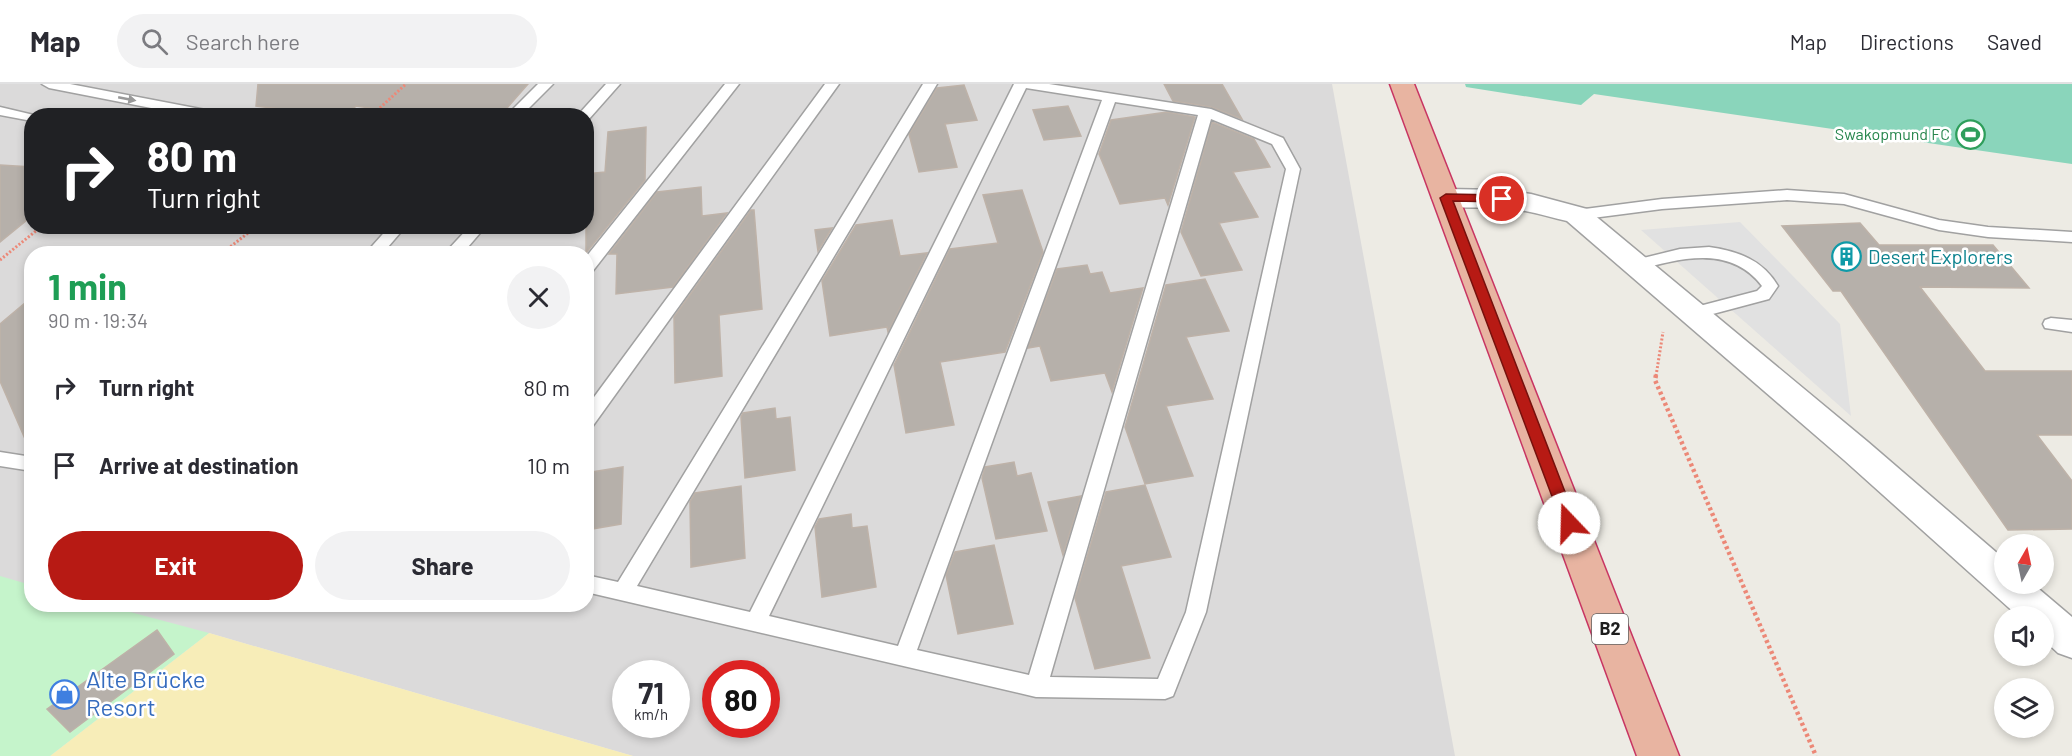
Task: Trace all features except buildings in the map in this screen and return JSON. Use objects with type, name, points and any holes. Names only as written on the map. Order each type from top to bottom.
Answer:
[{"type":"highway","name":"B2","points":[[1402,84],[1658,756]]},
{"type":"street","points":[[1446,198],[1521,201],[1577,215],[1856,451],[1994,572]]},
{"type":"street","points":[[2019,594],[2072,641]]},
{"type":"lane","points":[[49,84],[174,108]]},
{"type":"lane","points":[[521,108],[546,84]]},
{"type":"lane","points":[[591,108],[613,84]]},
{"type":"lane","points":[[594,258],[732,84]]},
{"type":"lane","points":[[594,411],[832,84]]},
{"type":"lane","points":[[623,591],[930,84]]},
{"type":"lane","points":[[594,585],[1036,687],[1165,688],[1196,612],[1293,169],[1278,141],[1206,112],[1022,84],[756,622]]},
{"type":"lane","points":[[904,657],[1110,98]]},
{"type":"lane","points":[[0,111],[24,116]]},
{"type":"lane","points":[[1036,687],[1206,112]]},
{"type":"lane","points":[[1577,215],[1662,204],[1786,195],[1844,199],[1939,225],[1988,232],[2072,237]]},
{"type":"lane","points":[[380,246],[392,234]]},
{"type":"lane","points":[[460,246],[471,234]]},
{"type":"lane","points":[[1637,265],[1683,252],[1718,252],[1740,259],[1766,277],[1770,286],[1763,295],[1694,313]]},
{"type":"lane","points":[[2050,324],[2072,326]]},
{"type":"lane","points":[[0,459],[24,463]]},
{"type":"path","points":[[380,108],[405,84]]},
{"type":"path","points":[[0,260],[32,234]]},
{"type":"path","points":[[231,246],[247,234]]},
{"type":"path","points":[[1669,292],[1655,380],[1816,756]]},
{"type":"shaded area","points":[[0,84],[1332,84],[1455,756],[633,756],[209,633],[0,756]]},
{"type":"shaded area","points":[[1740,222],[1840,324],[1851,416],[1641,230]]},
{"type":"sand","points":[[209,633],[633,756],[50,756]]},
{"type":"green space","name":"Swakopmund FC","points":[[1465,84],[2072,84],[2072,164],[1594,94],[1581,105],[1466,87]]},
{"type":"green space","name":"Alte Brücke Resort","points":[[0,576],[24,583],[24,612],[130,612],[209,633],[50,756],[0,756]]},
{"type":"place","name":"Swakopmund FC","points":[[1971,134]]},
{"type":"place","name":"Desert Explorers","points":[[1847,257]]},
{"type":"place","name":"Alte Brücke Resort","points":[[65,694]]},
{"type":"route","points":[[1502,199],[1446,198],[1569,523]]}]
